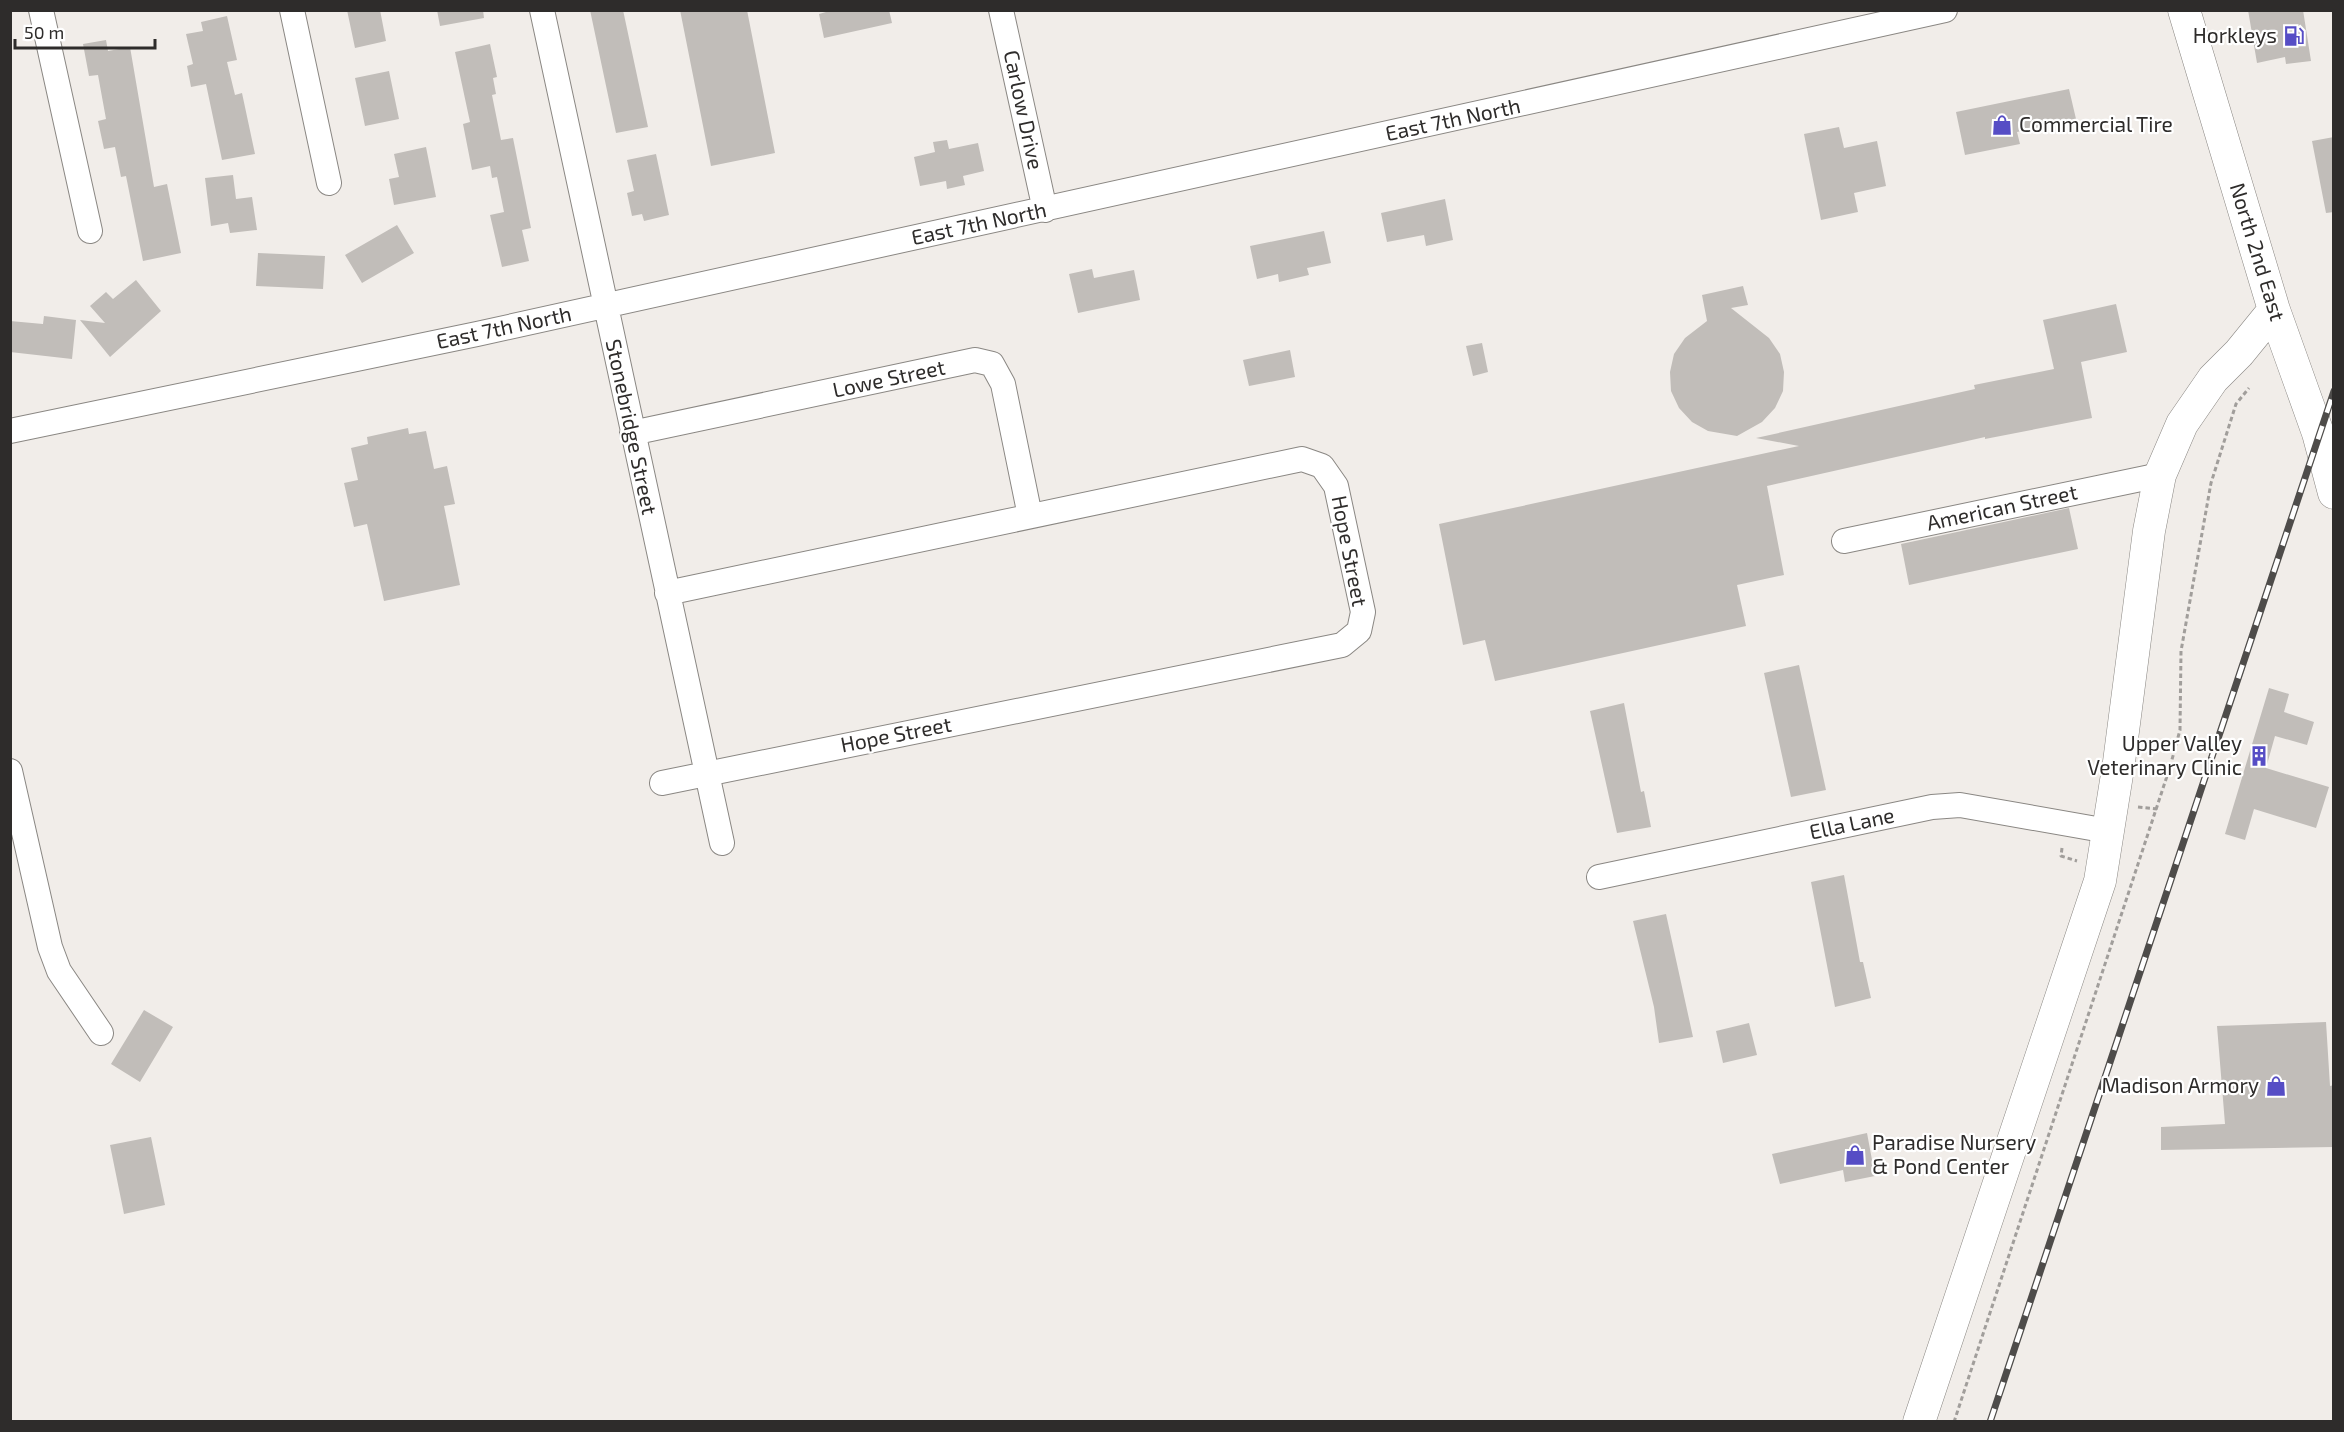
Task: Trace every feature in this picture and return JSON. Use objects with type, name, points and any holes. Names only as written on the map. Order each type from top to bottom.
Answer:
[{"type":"main road","name":"North 2nd East","points":[[2184,10],[2274,310],[2318,433],[2334,493]]},
{"type":"main road","points":[[1919,1422],[2100,880],[2149,531],[2160,475],[2182,424],[2213,379],[2239,353],[2274,310]]},
{"type":"street","points":[[41,10],[90,231]]},
{"type":"street","points":[[292,10],[329,183]]},
{"type":"street","name":"Stonebridge Street","points":[[542,10],[604,306],[722,843]]},
{"type":"street","name":"Carlow Drive","points":[[1001,10],[1045,210]]},
{"type":"street","name":"East 7th North","points":[[10,431],[604,306],[1945,10]]},
{"type":"street","name":"Lowe Street","points":[[632,433],[975,360],[992,364],[1003,384],[1030,516]]},
{"type":"street","name":"Hope Street","points":[[662,783],[1341,645],[1359,630],[1362,612],[1336,486],[1322,466],[1302,459],[667,593]]},
{"type":"street","name":"American Street","points":[[1844,541],[2160,475]]},
{"type":"street","points":[[10,771],[50,947],[59,971],[101,1033]]},
{"type":"street","name":"Ella Lane","points":[[1599,878],[1932,807],[1960,805],[2108,831]]},
{"type":"path","points":[[2130,806],[2157,809]]},
{"type":"path","points":[[2062,848],[2061,856],[2081,862]]},
{"type":"building","points":[[347,10],[380,10],[386,41],[355,48]]},
{"type":"building","points":[[437,10],[483,10],[484,18],[440,26]]},
{"type":"building","points":[[590,10],[623,10],[648,127],[616,133]]},
{"type":"building","points":[[680,10],[747,10],[775,153],[711,166]]},
{"type":"building","points":[[833,10],[889,10],[892,23],[824,38],[819,14]]},
{"type":"building","points":[[2248,10],[2303,10],[2311,61],[2286,64],[2285,57],[2257,63]]},
{"type":"building","points":[[227,16],[237,60],[227,62],[235,95],[242,93],[255,154],[222,160],[206,84],[191,87],[187,66],[193,64],[186,34],[203,31],[201,22]]},
{"type":"building","points":[[106,40],[108,51],[130,47],[154,187],[167,184],[181,253],[143,261],[126,176],[121,177],[115,147],[104,149],[98,121],[106,119],[98,75],[89,76],[83,44]]},
{"type":"building","points":[[490,44],[497,77],[493,78],[496,94],[492,95],[501,140],[513,138],[531,228],[522,230],[529,261],[502,267],[490,215],[504,212],[497,177],[492,178],[490,166],[472,170],[463,124],[470,122],[455,52]]},
{"type":"building","points":[[389,71],[399,119],[365,126],[355,78]]},
{"type":"building","name":"Commercial Tire","points":[[2069,89],[2076,119],[2017,132],[2020,144],[1965,155],[1956,112]]},
{"type":"building","points":[[1839,127],[1844,148],[1877,141],[1886,186],[1854,193],[1858,212],[1821,220],[1804,134]]},
{"type":"building","points":[[2334,137],[2334,212],[2326,213],[2312,141]]},
{"type":"building","points":[[947,140],[949,149],[978,143],[984,171],[963,176],[965,185],[947,189],[946,181],[920,186],[914,157],[935,152],[933,142]]},
{"type":"building","points":[[426,147],[436,197],[394,205],[389,179],[399,177],[394,154]]},
{"type":"building","points":[[656,154],[669,215],[644,221],[642,214],[632,216],[627,193],[634,191],[627,160]]},
{"type":"building","points":[[233,175],[236,199],[252,197],[257,230],[230,233],[228,223],[211,226],[205,178]]},
{"type":"building","points":[[1445,199],[1453,240],[1426,246],[1424,235],[1387,242],[1381,213]]},
{"type":"building","points":[[397,225],[414,253],[362,283],[345,255]]},
{"type":"building","points":[[1324,231],[1331,263],[1307,268],[1309,275],[1279,282],[1278,274],[1257,279],[1250,246]]},
{"type":"building","points":[[258,253],[325,256],[323,289],[256,286]]},
{"type":"building","points":[[1092,269],[1094,278],[1134,270],[1140,300],[1078,313],[1069,274]]},
{"type":"building","points":[[136,280],[161,311],[110,357],[80,320],[105,323],[90,306],[106,292],[113,299]]},
{"type":"building","points":[[1743,286],[1748,305],[1731,308],[1769,338],[1780,354],[1784,372],[1783,391],[1775,408],[1762,422],[1737,436],[1708,431],[1692,422],[1679,408],[1671,391],[1670,372],[1674,354],[1685,338],[1707,321],[1702,295]]},
{"type":"building","points":[[2116,304],[2127,352],[2081,362],[2092,418],[1985,439],[1985,437],[1767,486],[1784,575],[1737,585],[1746,626],[1495,681],[1485,640],[1463,645],[1439,524],[1799,446],[1756,438],[1975,389],[1974,385],[2054,369],[2043,320]]},
{"type":"building","points":[[44,316],[76,320],[72,359],[10,352],[10,321],[43,324]]},
{"type":"building","points":[[1482,343],[1488,372],[1473,376],[1466,346]]},
{"type":"building","points":[[1290,350],[1295,377],[1249,386],[1243,360]]},
{"type":"building","points":[[408,428],[409,434],[426,431],[434,469],[447,466],[455,504],[444,506],[460,585],[384,601],[367,524],[354,527],[344,483],[358,480],[351,448],[368,444],[367,437]]},
{"type":"building","points":[[2069,508],[2078,549],[1909,585],[1901,544]]},
{"type":"building","points":[[1799,665],[1826,790],[1791,797],[1764,673]]},
{"type":"building","name":"Upper Valley Veterinary Clinic","points":[[2269,688],[2289,694],[2284,712],[2314,722],[2307,745],[2275,736],[2266,768],[2329,787],[2316,828],[2254,809],[2245,840],[2225,834]]},
{"type":"building","points":[[1624,703],[1641,792],[1644,791],[1651,827],[1617,833],[1590,711]]},
{"type":"building","points":[[1844,875],[1860,962],[1863,962],[1871,998],[1835,1007],[1811,882]]},
{"type":"building","points":[[1666,914],[1693,1037],[1659,1043],[1654,1007],[1633,921]]},
{"type":"building","points":[[144,1010],[173,1027],[140,1082],[111,1064]]},
{"type":"building","name":"Madison Armory","points":[[2326,1022],[2330,1086],[2334,1085],[2334,1147],[2161,1150],[2161,1127],[2225,1124],[2217,1026]]},
{"type":"building","points":[[1749,1023],[1757,1055],[1723,1063],[1716,1031]]},
{"type":"building","points":[[1867,1133],[1875,1176],[1845,1182],[1843,1170],[1780,1184],[1772,1154]]},
{"type":"building","points":[[151,1137],[165,1205],[124,1214],[110,1145]]},
{"type":"railway","points":[[1990,1422],[2334,391]]},
{"type":"place","name":"Horkleys","points":[[2294,36]]},
{"type":"place","name":"Commercial Tire","points":[[2002,125]]},
{"type":"place","name":"Upper Valley Veterinary Clinic","points":[[2259,756]]},
{"type":"place","name":"Madison Armory","points":[[2276,1086]]},
{"type":"place","name":"Paradise Nursery & Pond Center","points":[[1855,1155]]}]
